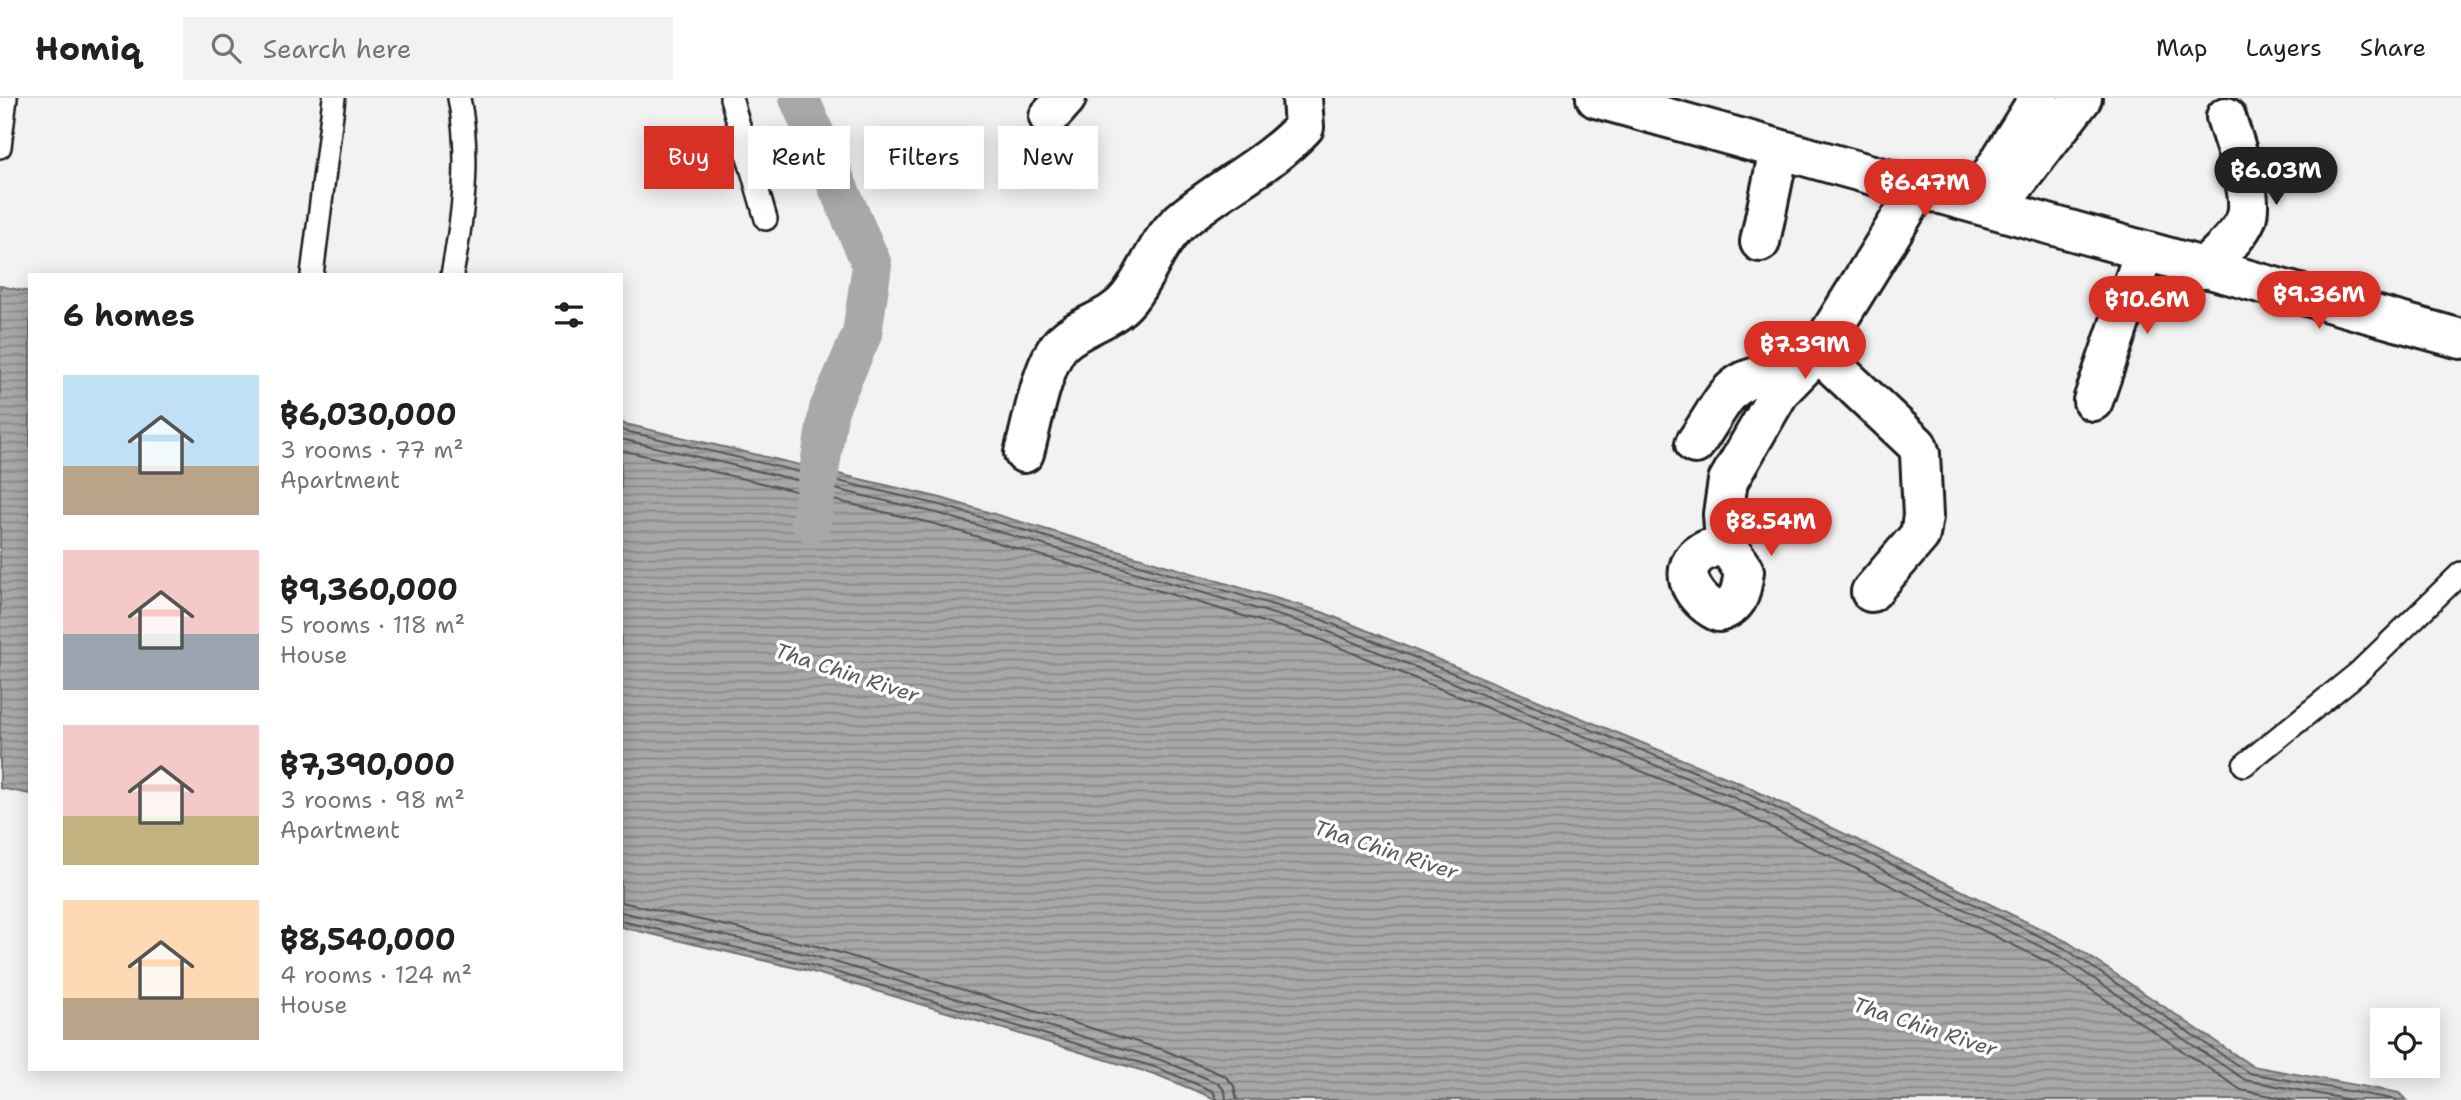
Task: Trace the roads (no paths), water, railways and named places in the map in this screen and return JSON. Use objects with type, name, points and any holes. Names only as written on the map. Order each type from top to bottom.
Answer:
[{"type":"street","points":[[1024,453],[1049,367],[1062,344],[1111,317],[1129,298],[1151,258],[1180,222],[1289,144],[1304,127],[1302,98]]},
{"type":"street","points":[[1596,98],[2461,339]]},
{"type":"street","points":[[1985,206],[2039,98]]},
{"type":"street","points":[[1985,206],[2082,98]]},
{"type":"street","points":[[2203,269],[2232,239],[2246,218],[2247,193],[2226,117]]},
{"type":"street","points":[[1759,242],[1779,150]]},
{"type":"street","points":[[1725,543],[1723,514],[1728,481],[1780,391],[1807,363],[1920,187]]},
{"type":"street","points":[[2093,401],[2144,252]]},
{"type":"street","points":[[1695,444],[1737,383],[1807,363]]},
{"type":"street","points":[[1807,363],[1917,445],[1920,454],[1923,516],[1920,535],[1871,592]]},
{"type":"lane","points":[[0,147],[6,98]]},
{"type":"lane","points":[[312,273],[334,98]]},
{"type":"lane","points":[[452,273],[461,224],[466,155],[459,98]]},
{"type":"lane","points":[[732,98],[766,219]]},
{"type":"lane","points":[[2244,765],[2358,673],[2461,573]]},
{"type":"water","points":[[0,286],[28,292],[28,794],[0,788]]},
{"type":"water","name":"Tha Chin River","points":[[623,423],[941,498],[1322,612],[1740,783],[2068,942],[2252,1066],[2399,1093],[2406,1100],[1218,1100],[1157,1075],[813,972],[623,927]]},
{"type":"waterway","points":[[799,98],[872,265],[862,334],[829,409],[811,522]]}]
